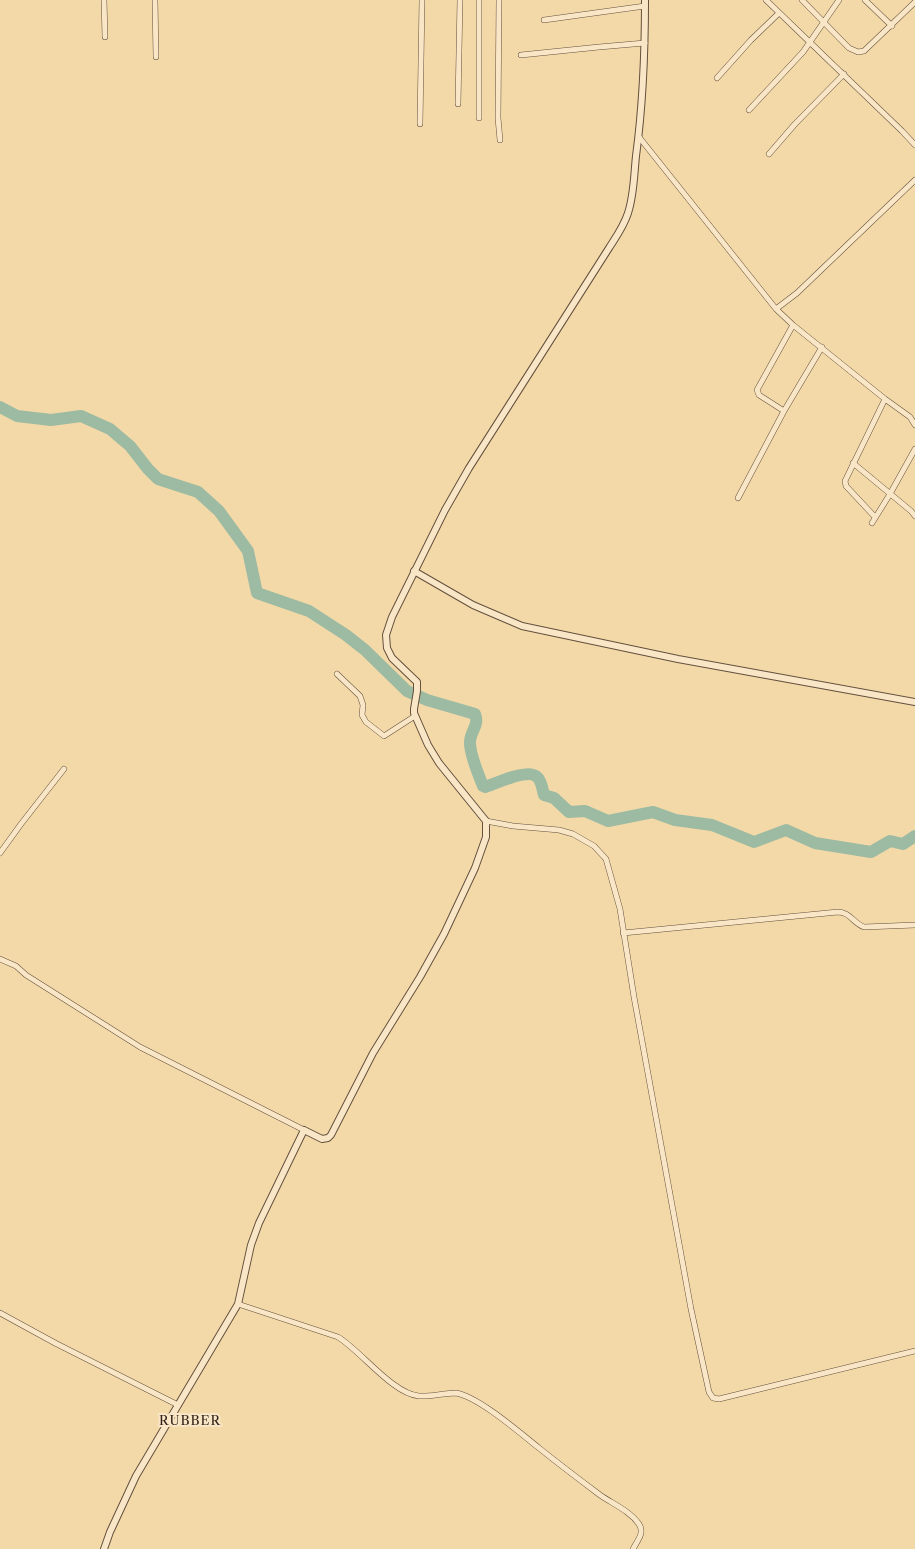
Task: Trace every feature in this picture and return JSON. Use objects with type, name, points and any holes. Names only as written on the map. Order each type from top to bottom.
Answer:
[{"type":"street","points":[[104,0],[105,37]]},
{"type":"street","points":[[155,0],[156,57]]},
{"type":"street","points":[[420,124],[422,0]]},
{"type":"street","points":[[458,104],[460,0]]},
{"type":"street","points":[[479,0],[479,118]]},
{"type":"street","points":[[499,0],[498,112],[500,140]]},
{"type":"street","points":[[766,0],[844,74],[915,145]]},
{"type":"street","points":[[802,0],[849,48],[858,52],[864,51],[892,26],[915,2]]},
{"type":"street","points":[[749,110],[810,43],[839,0]]},
{"type":"street","points":[[865,0],[892,26]]},
{"type":"street","points":[[0,959],[16,966],[26,975],[140,1047],[322,1139],[328,1138],[331,1135],[373,1053],[420,977],[444,934],[464,894],[482,851],[486,837],[486,821],[432,754],[415,716],[414,705],[417,685],[415,680],[392,658],[387,648],[386,642],[388,627],[445,510],[469,468],[542,356],[624,223],[630,202],[643,98],[645,3],[544,20]]},
{"type":"street","points":[[717,78],[751,40],[779,13]]},
{"type":"street","points":[[521,56],[645,43]]},
{"type":"street","points":[[769,154],[795,124],[844,74]]},
{"type":"street","points":[[639,137],[776,308],[793,325],[885,399],[910,417],[915,425]]},
{"type":"street","points":[[776,308],[798,293],[915,180]]},
{"type":"street","points":[[784,411],[759,394],[757,390],[793,325]]},
{"type":"street","points":[[738,498],[784,411],[822,347]]},
{"type":"street","points":[[875,517],[846,486],[845,480],[885,399]]},
{"type":"street","points":[[910,417],[915,414]]},
{"type":"street","points":[[872,523],[915,449]]},
{"type":"street","points":[[853,463],[911,511],[915,516]]},
{"type":"street","points":[[414,572],[473,605],[522,626],[678,659],[915,702]]},
{"type":"street","points":[[337,674],[360,696],[363,705],[362,715],[366,722],[384,736],[415,716]]},
{"type":"street","points":[[0,853],[20,824],[64,769]]},
{"type":"street","points":[[486,821],[513,826],[559,830],[573,834],[594,846],[606,859],[620,909],[671,1205],[706,1382],[712,1398],[719,1399],[915,1351]]},
{"type":"street","points":[[623,933],[838,912],[847,913],[858,924],[864,927],[915,925]]},
{"type":"street","points":[[104,1549],[112,1526],[136,1476],[238,1304],[248,1258],[259,1223],[304,1130]]},
{"type":"street","points":[[238,1304],[338,1337],[351,1345],[397,1386],[411,1395],[427,1396],[456,1393],[480,1404],[499,1416],[602,1496],[630,1515],[639,1524],[642,1530],[641,1536],[633,1549]]},
{"type":"street","points":[[0,1313],[55,1343],[178,1405]]},
{"type":"waterway","points":[[0,407],[17,416],[51,420],[81,416],[110,429],[130,446],[158,479],[198,492],[219,511],[248,551],[257,593],[309,611],[346,635],[365,650],[407,691],[427,700],[475,714],[476,722],[470,744],[473,760],[483,786],[485,787],[512,777],[527,774],[533,775],[540,781],[544,795],[554,798],[569,812],[585,811],[608,821],[653,812],[675,820],[712,825],[754,842],[786,830],[815,843],[871,852],[890,841],[903,844],[915,836]]},
{"type":"district","name":"RUBBER","points":[[190,1421]]}]
